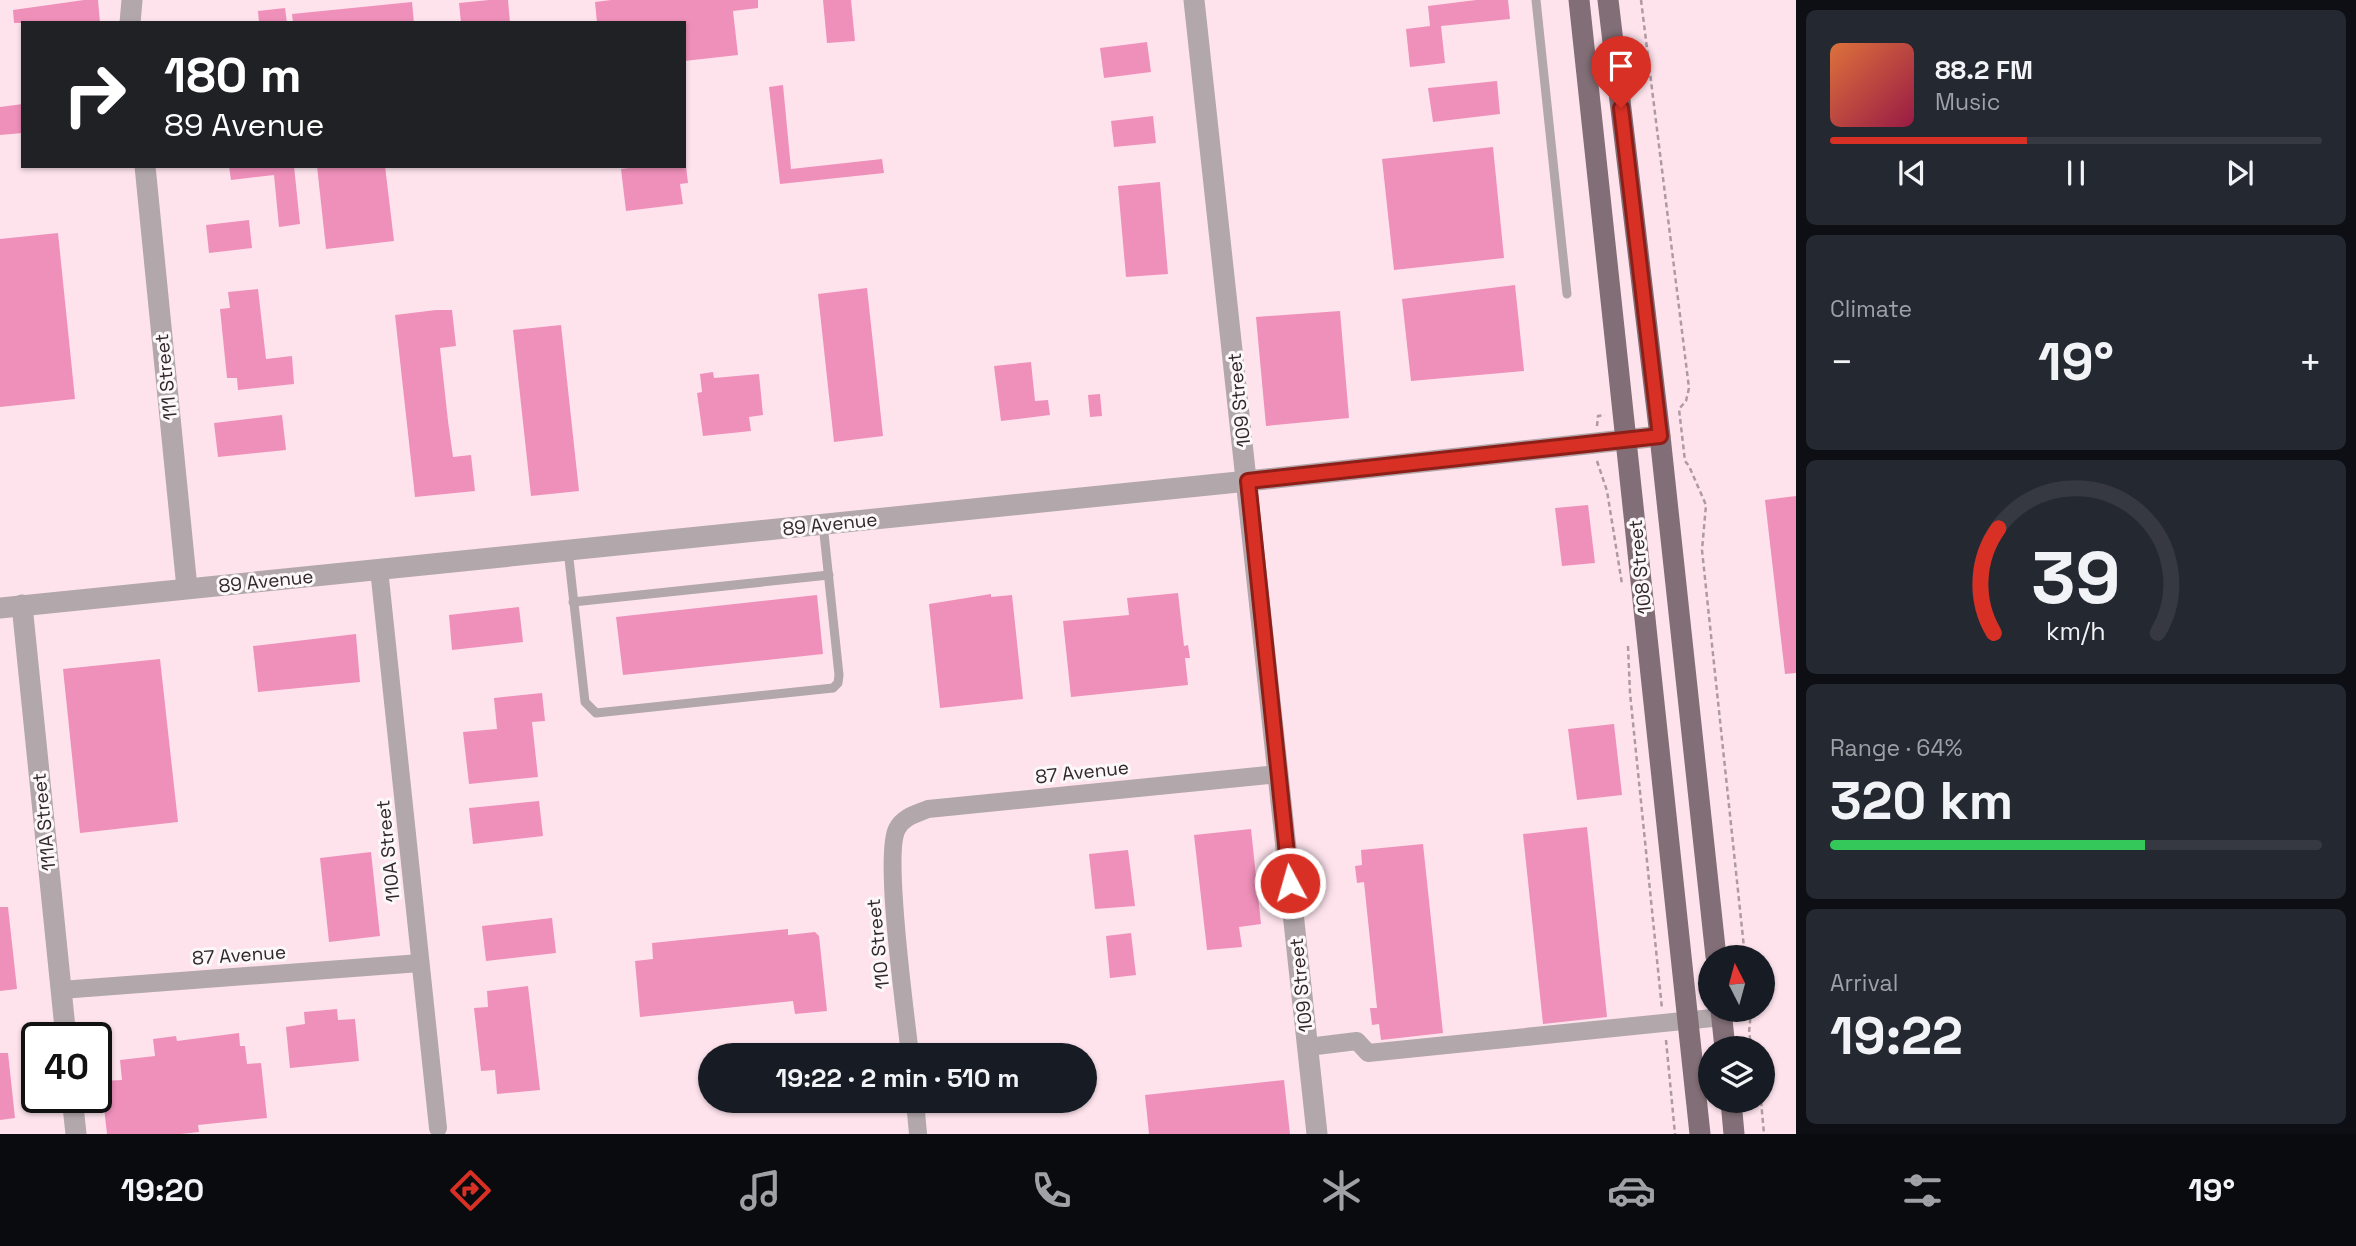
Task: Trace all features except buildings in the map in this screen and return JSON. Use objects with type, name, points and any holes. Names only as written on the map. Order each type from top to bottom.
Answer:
[{"type":"main road","name":"108 Street","points":[[1579,0],[1700,1134]]},
{"type":"main road","name":"108 Street","points":[[1608,0],[1660,436],[1715,945]]},
{"type":"main road","points":[[1732,1113],[1734,1134]]},
{"type":"street","points":[[130,21],[132,0]]},
{"type":"street","name":"109 Street","points":[[1195,0],[1317,1134]]},
{"type":"street","name":"111 Street","points":[[145,168],[187,588]]},
{"type":"street","name":"89 Avenue","points":[[0,608],[1248,481],[1660,436]]},
{"type":"street","name":"110A Street","points":[[379,569],[438,1128]]},
{"type":"street","name":"111A Street","points":[[22,605],[64,1022]]},
{"type":"street","name":"87 Avenue","points":[[896,829],[904,819],[928,809],[1278,774]]},
{"type":"street","name":"110 Street","points":[[896,829],[892,843],[892,878],[909,1043]]},
{"type":"street","name":"87 Avenue","points":[[61,990],[421,963]]},
{"type":"street","points":[[1308,1047],[1357,1041],[1368,1053],[1698,1018]]},
{"type":"street","points":[[74,1113],[76,1134]]},
{"type":"street","points":[[916,1113],[918,1134]]},
{"type":"lane","points":[[1536,0],[1567,294]]},
{"type":"lane","points":[[568,550],[584,702],[596,713],[833,688],[838,683],[839,675],[823,524]]},
{"type":"lane","points":[[573,602],[828,575]]},
{"type":"path","points":[[1641,0],[1689,388],[1686,401],[1679,409],[1685,461],[1706,505],[1702,550],[1744,945]]},
{"type":"path","points":[[1762,1113],[1764,1134]]},
{"type":"route","points":[[1290,883],[1248,481],[1660,436],[1621,108]]}]
